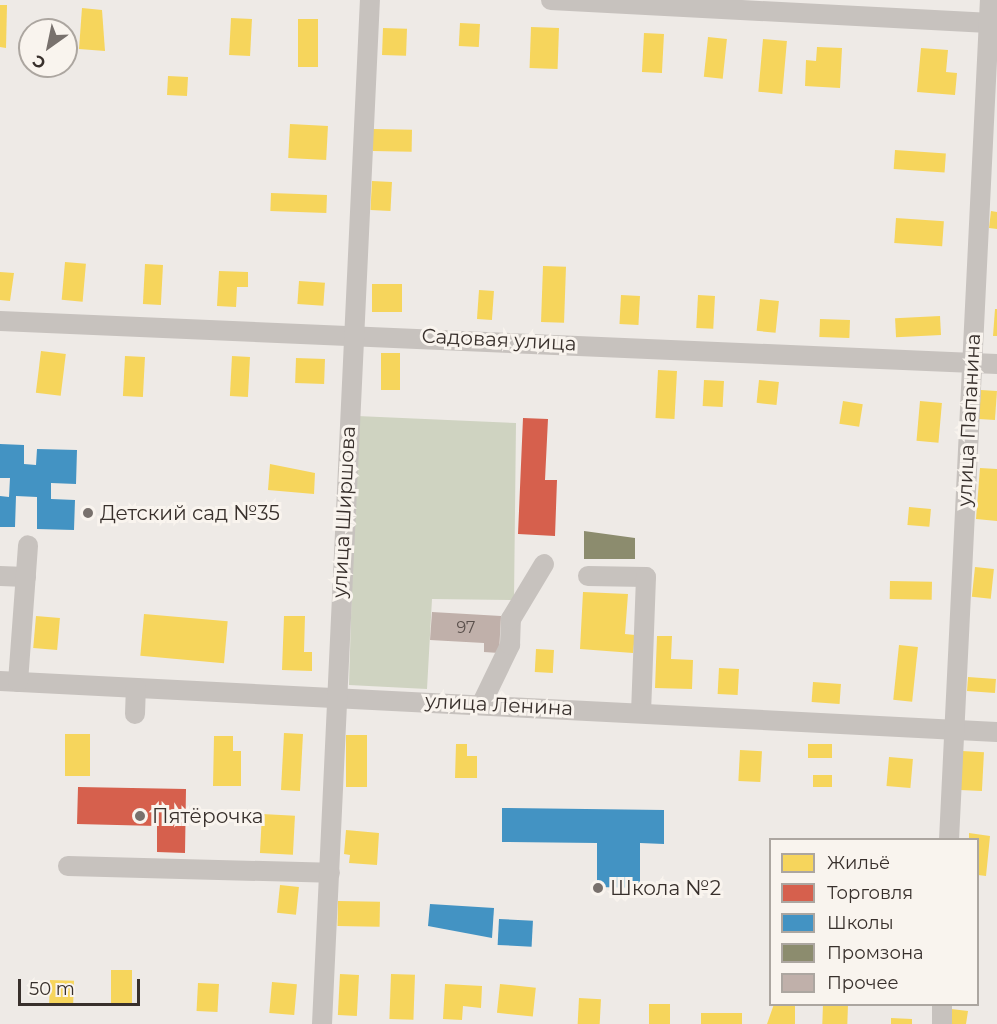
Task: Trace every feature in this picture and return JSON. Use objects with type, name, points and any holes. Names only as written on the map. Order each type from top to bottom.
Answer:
[{"type":"street","name":"улица Ширшова","points":[[322,1024],[352,333],[370,0]]},
{"type":"street","points":[[551,0],[993,23]]},
{"type":"street","name":"улица Папанина","points":[[949,838],[972,363],[993,23],[990,0]]},
{"type":"street","name":"Садовая улица","points":[[0,321],[352,333],[997,364]]},
{"type":"street","points":[[9,682],[26,578],[28,544]]},
{"type":"street","points":[[481,705],[510,645],[511,619],[544,564]]},
{"type":"street","points":[[0,576],[26,578]]},
{"type":"street","points":[[588,576],[646,577],[641,712]]},
{"type":"street","name":"улица Ленина","points":[[9,682],[336,695],[481,705],[997,732]]},
{"type":"street","points":[[135,714],[136,688]]},
{"type":"street","points":[[68,866],[330,873]]},
{"type":"street","points":[[942,1006],[942,1024]]},
{"type":"green space","points":[[357,416],[516,423],[514,600],[432,599],[427,689],[349,685]]},
{"type":"building: Жильё","points":[[0,5],[7,5],[6,48],[0,47]]},
{"type":"building: Жильё","points":[[82,8],[102,10],[105,51],[79,49]]},
{"type":"building: Жильё","points":[[231,18],[252,19],[250,56],[229,55]]},
{"type":"building: Жильё","points":[[298,19],[318,19],[318,67],[298,67]]},
{"type":"building: Жильё","points":[[460,23],[480,24],[479,47],[459,46]]},
{"type":"building: Жильё","points":[[531,27],[559,28],[558,69],[530,68]]},
{"type":"building: Жильё","points":[[383,28],[407,29],[406,56],[382,55]]},
{"type":"building: Жильё","points":[[644,33],[664,34],[662,73],[642,72]]},
{"type":"building: Жильё","points":[[708,37],[727,39],[723,79],[704,77]]},
{"type":"building: Жильё","points":[[763,39],[787,41],[782,94],[758,92]]},
{"type":"building: Жильё","points":[[817,47],[842,48],[840,88],[805,86],[806,60],[816,61]]},
{"type":"building: Жильё","points":[[921,48],[948,50],[946,72],[957,73],[955,95],[917,92]]},
{"type":"building: Жильё","points":[[168,76],[188,77],[187,96],[167,95]]},
{"type":"building: Жильё","points":[[290,124],[328,126],[326,160],[288,158]]},
{"type":"building: Жильё","points":[[373,129],[412,130],[412,152],[373,151]]},
{"type":"building: Жильё","points":[[895,150],[946,154],[945,173],[894,169]]},
{"type":"building: Жильё","points":[[372,181],[392,182],[390,211],[370,210]]},
{"type":"building: Жильё","points":[[271,193],[327,195],[326,213],[270,211]]},
{"type":"building: Жильё","points":[[991,211],[997,212],[997,229],[989,228]]},
{"type":"building: Жильё","points":[[896,218],[944,221],[942,246],[894,243]]},
{"type":"building: Жильё","points":[[65,262],[86,264],[83,302],[62,300]]},
{"type":"building: Жильё","points":[[145,264],[163,265],[161,305],[143,304]]},
{"type":"building: Жильё","points":[[543,266],[566,267],[564,323],[541,322]]},
{"type":"building: Жильё","points":[[219,271],[248,272],[248,287],[237,287],[236,307],[217,306]]},
{"type":"building: Жильё","points":[[0,272],[14,273],[10,301],[0,300]]},
{"type":"building: Жильё","points":[[299,281],[325,283],[323,306],[297,304]]},
{"type":"building: Жильё","points":[[372,284],[402,284],[402,312],[372,312]]},
{"type":"building: Жильё","points":[[479,290],[494,291],[492,320],[477,319]]},
{"type":"building: Жильё","points":[[621,295],[640,296],[638,325],[619,324]]},
{"type":"building: Жильё","points":[[698,295],[715,296],[713,329],[696,328]]},
{"type":"building: Жильё","points":[[760,299],[779,301],[776,333],[757,331]]},
{"type":"building: Жильё","points":[[995,309],[997,309],[997,336],[993,336]]},
{"type":"building: Жильё","points":[[940,316],[941,335],[896,337],[895,318]]},
{"type":"building: Жильё","points":[[820,319],[850,320],[849,338],[819,337]]},
{"type":"building: Жильё","points":[[41,351],[66,354],[61,396],[36,393]]},
{"type":"building: Жильё","points":[[381,353],[400,353],[400,390],[381,390]]},
{"type":"building: Жильё","points":[[125,356],[145,357],[143,397],[123,396]]},
{"type":"building: Жильё","points":[[232,356],[250,357],[248,397],[230,396]]},
{"type":"building: Жильё","points":[[296,358],[325,359],[324,384],[295,383]]},
{"type":"building: Жильё","points":[[658,370],[677,371],[674,419],[655,418]]},
{"type":"building: Жильё","points":[[704,380],[724,381],[723,407],[703,406]]},
{"type":"building: Жильё","points":[[759,380],[779,382],[776,405],[757,403]]},
{"type":"building: Жильё","points":[[981,390],[997,391],[995,420],[979,419]]},
{"type":"building: Жильё","points":[[843,401],[863,404],[859,427],[839,424]]},
{"type":"building: Жильё","points":[[920,401],[942,403],[938,443],[917,441]]},
{"type":"building: Жильё","points":[[270,464],[315,473],[314,494],[268,490]]},
{"type":"building: Жильё","points":[[980,468],[997,469],[997,521],[976,519]]},
{"type":"building: Жильё","points":[[909,507],[931,509],[929,527],[907,525]]},
{"type":"building: Жильё","points":[[975,567],[994,569],[991,599],[972,597]]},
{"type":"building: Жильё","points":[[890,581],[932,582],[932,600],[890,599]]},
{"type":"building: Жильё","points":[[583,592],[628,594],[625,634],[635,635],[633,653],[580,649]]},
{"type":"building: Жильё","points":[[144,614],[228,621],[224,663],[140,656]]},
{"type":"building: Жильё","points":[[36,616],[60,618],[57,650],[33,648]]},
{"type":"building: Жильё","points":[[284,616],[305,616],[304,652],[312,652],[312,671],[282,670]]},
{"type":"building: Жильё","points":[[657,636],[672,636],[671,659],[693,660],[692,689],[655,688]]},
{"type":"building: Жильё","points":[[899,645],[918,647],[912,702],[893,700]]},
{"type":"building: Жильё","points":[[536,649],[554,650],[553,673],[535,672]]},
{"type":"building: Жильё","points":[[719,668],[739,669],[738,695],[718,694]]},
{"type":"building: Жильё","points":[[968,677],[996,679],[995,693],[967,691]]},
{"type":"building: Жильё","points":[[813,682],[841,684],[840,704],[812,702]]},
{"type":"building: Жильё","points":[[284,733],[303,734],[300,791],[281,790]]},
{"type":"building: Жильё","points":[[65,734],[90,734],[90,776],[65,776]]},
{"type":"building: Жильё","points":[[346,735],[367,735],[367,787],[346,787]]},
{"type":"building: Жильё","points":[[214,736],[233,736],[233,751],[241,751],[241,786],[213,786]]},
{"type":"building: Жильё","points":[[456,744],[467,744],[467,756],[477,756],[477,778],[455,778]]},
{"type":"building: Жильё","points":[[808,744],[832,744],[832,758],[808,758]]},
{"type":"building: Жильё","points":[[740,750],[762,751],[760,782],[738,781]]},
{"type":"building: Жильё","points":[[962,751],[984,752],[982,791],[960,790]]},
{"type":"building: Жильё","points":[[889,757],[913,759],[910,788],[886,786]]},
{"type":"building: Жильё","points":[[813,775],[832,775],[832,787],[813,787]]},
{"type":"building: Жильё","points":[[262,814],[295,816],[293,855],[260,853]]},
{"type":"building: Жильё","points":[[346,830],[379,833],[377,865],[349,863],[350,855],[344,854]]},
{"type":"building: Жильё","points":[[969,833],[990,836],[986,876],[979,875],[979,838],[969,838]]},
{"type":"building: Жильё","points":[[280,885],[299,887],[296,915],[277,913]]},
{"type":"building: Жильё","points":[[338,901],[380,902],[380,927],[338,926]]},
{"type":"building: Жильё","points":[[111,970],[132,970],[132,1005],[111,1005]]},
{"type":"building: Жильё","points":[[340,974],[359,975],[357,1016],[338,1015]]},
{"type":"building: Жильё","points":[[391,974],[415,975],[413,1020],[389,1019]]},
{"type":"building: Жильё","points":[[50,980],[74,981],[73,1005],[49,1004]]},
{"type":"building: Жильё","points":[[272,982],[297,984],[294,1015],[269,1013]]},
{"type":"building: Жильё","points":[[198,983],[219,984],[218,1012],[197,1011]]},
{"type":"building: Жильё","points":[[445,984],[482,986],[481,1008],[463,1006],[462,1020],[443,1019]]},
{"type":"building: Жильё","points":[[500,984],[536,988],[533,1017],[497,1013]]},
{"type":"building: Жильё","points":[[579,998],[601,999],[600,1024],[578,1024]]},
{"type":"building: Жильё","points":[[649,1004],[670,1004],[670,1024],[649,1024]]},
{"type":"building: Жильё","points":[[773,1006],[795,1006],[795,1024],[767,1024]]},
{"type":"building: Жильё","points":[[823,1006],[848,1006],[847,1024],[822,1024]]},
{"type":"building: Жильё","points":[[951,1009],[968,1011],[966,1024],[950,1024]]},
{"type":"building: Жильё","points":[[701,1013],[742,1013],[742,1024],[701,1024]]},
{"type":"building: Жильё","points":[[891,1018],[912,1019],[912,1024],[891,1024]]},
{"type":"building: Торговля","points":[[523,418],[548,419],[545,480],[557,480],[555,536],[518,534]]},
{"type":"building: Торговля","points":[[78,787],[186,789],[185,853],[157,852],[157,826],[77,824]]},
{"type":"building: Школы","points":[[0,444],[24,445],[24,464],[36,465],[37,449],[77,450],[76,484],[51,483],[51,499],[75,500],[74,530],[37,529],[37,497],[16,496],[15,527],[0,527],[0,496],[9,497],[10,478],[0,478]]},
{"type":"building: Школы","points":[[502,808],[664,810],[664,844],[640,843],[640,888],[597,887],[597,843],[502,842]]},
{"type":"building: Школы","points":[[430,904],[494,908],[492,938],[428,926]]},
{"type":"building: Школы","points":[[499,919],[533,921],[532,947],[498,945]]},
{"type":"building: Промзона","points":[[584,531],[635,538],[635,559],[584,559]]},
{"type":"building: Прочее","points":[[432,612],[501,616],[499,653],[484,652],[484,643],[430,640]]},
{"type":"place","name":"Детский сад №35","points":[[88,513]]},
{"type":"place","name":"Пятёрочка","points":[[140,816]]},
{"type":"place","name":"Школа №2","points":[[598,888]]}]
